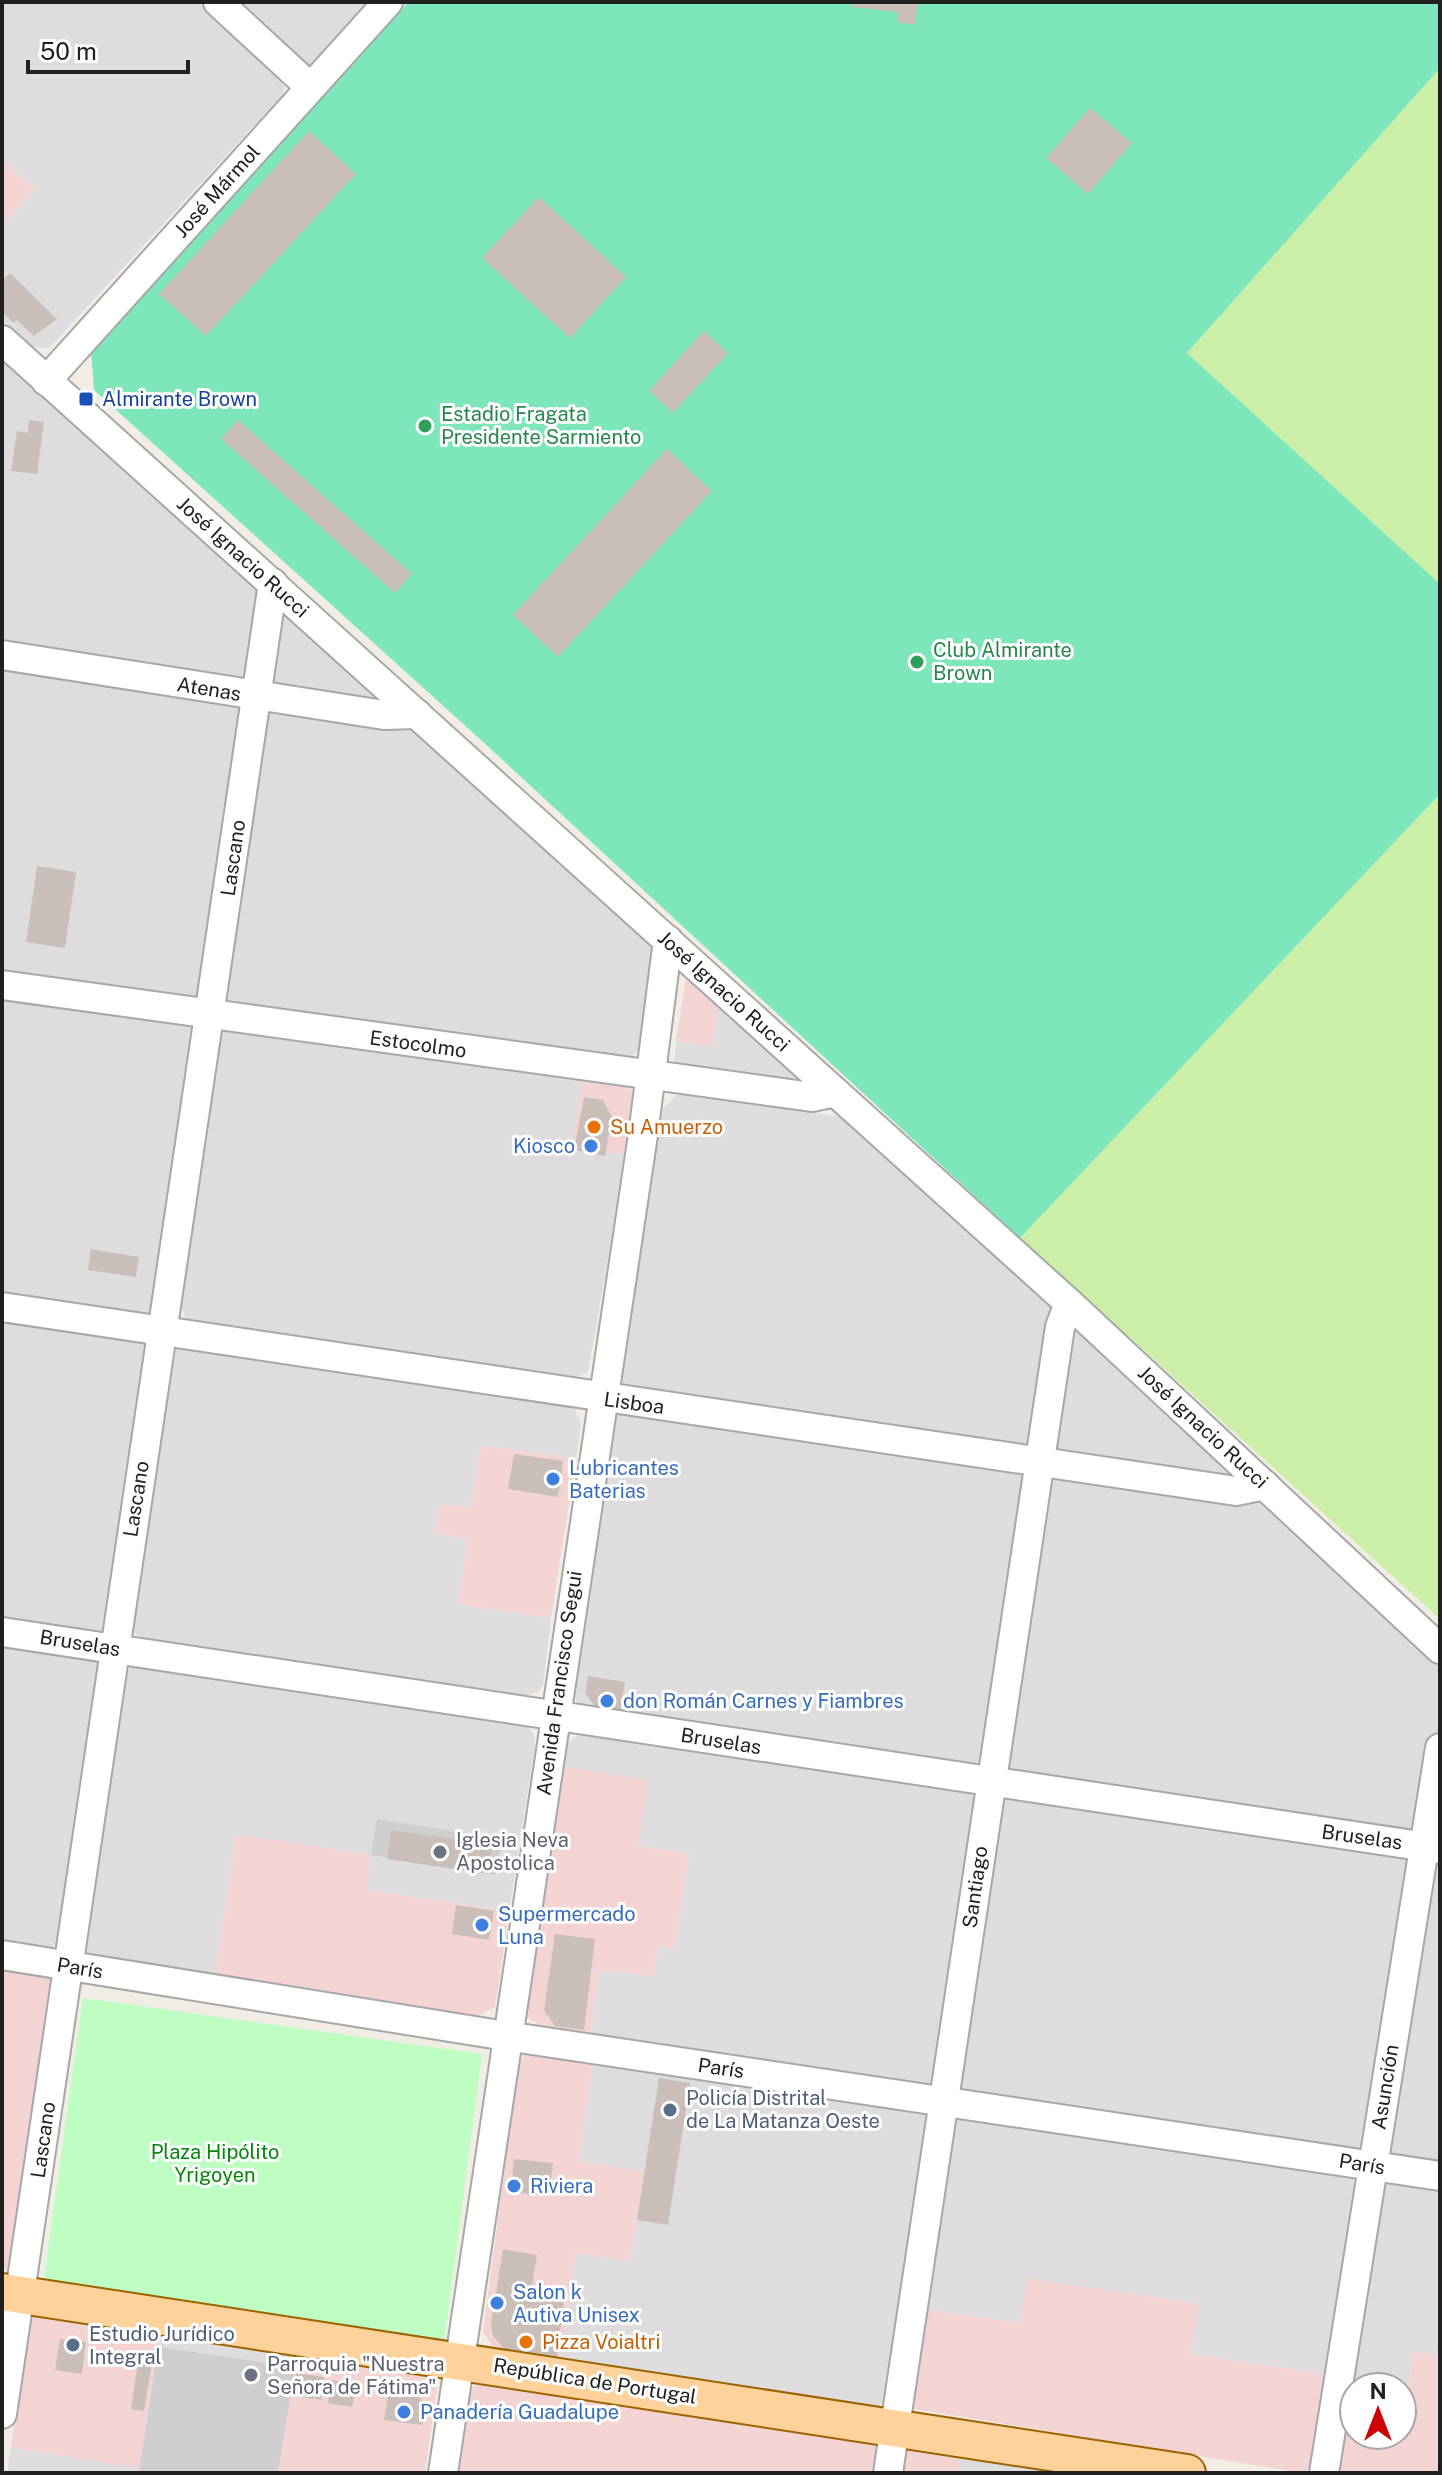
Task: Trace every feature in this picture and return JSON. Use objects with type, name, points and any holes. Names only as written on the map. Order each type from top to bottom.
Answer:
[{"type":"main road","name":"República de Portugal","points":[[11,2293],[1187,2473]]},
{"type":"street","points":[[218,2],[310,87]]},
{"type":"street","name":"José Mármol","points":[[46,381],[388,2]]},
{"type":"street","name":"José Ignacio Rucci","points":[[2,340],[1069,1303],[1440,1649]]},
{"type":"street","name":"Lascano","points":[[2,2414],[11,2293],[68,1966],[273,583]]},
{"type":"street","name":"Atenas","points":[[2,655],[384,715],[417,714]]},
{"type":"street","name":"Avenida Francisco Segui","points":[[443,2473],[652,1076],[668,940]]},
{"type":"street","name":"Estocolmo","points":[[2,985],[812,1097],[835,1092]]},
{"type":"street","name":"Santiago","points":[[888,2473],[1060,1327],[1069,1303]]},
{"type":"street","name":"Lisboa","points":[[2,1307],[1236,1491],[1265,1485]]},
{"type":"street","name":"Bruselas","points":[[2,1632],[1432,1848]]},
{"type":"street","name":"Asunción","points":[[1324,2473],[1373,2165],[1432,1848],[1440,1748]]},
{"type":"street","name":"París","points":[[2,1955],[506,2036],[1440,2176]]},
{"type":"shaded area","points":[[2,2],[202,2],[278,73],[284,87],[283,94],[49,348],[33,347],[2,319],[2,225],[35,189],[2,159]]},
{"type":"shaded area","points":[[225,2],[409,2],[326,94]]},
{"type":"shaded area","points":[[2,159],[35,189],[2,225]]},
{"type":"shaded area","points":[[2,350],[648,939],[652,953],[639,1050],[627,1062],[205,1003],[59,1942],[39,1952],[2,1946]]},
{"type":"shaded area","points":[[687,972],[719,996],[713,1046],[676,1041]]},
{"type":"shaded area","points":[[719,996],[797,1073],[792,1085],[674,1067],[676,1041],[713,1045]]},
{"type":"shaded area","points":[[229,1029],[583,1078],[626,1155],[588,1372],[568,1381],[195,1324],[186,1318],[179,1302],[219,1035]]},
{"type":"shaded area","points":[[583,1078],[631,1088],[634,1101],[626,1155],[572,1148]]},
{"type":"shaded area","points":[[690,1092],[844,1118],[1440,1652],[1440,2163],[970,2092],[960,2087],[1006,1779],[577,1705],[573,1681],[662,1110],[677,1095]]},
{"type":"shaded area","points":[[180,1346],[561,1400],[573,1406],[581,1423],[576,1459],[481,1445],[471,1508],[440,1504],[435,1533],[468,1539],[458,1604],[551,1618],[543,1685],[538,1692],[517,1698],[150,1641],[137,1635],[132,1629],[169,1358]]},
{"type":"shaded area","points":[[481,1445],[576,1459],[551,1618],[458,1604],[468,1539],[435,1533],[440,1504],[471,1508]]},
{"type":"shaded area","points":[[142,1663],[525,1723],[533,1733],[535,1745],[509,1911],[366,1890],[371,1855],[236,1835],[215,1976],[92,1958],[83,1950],[83,1939],[126,1674],[132,1666]]},
{"type":"shaded area","points":[[582,1732],[962,1789],[976,1798],[935,2082],[930,2087],[921,2089],[591,2034],[599,1970],[653,1976],[658,1946],[675,1949],[689,1854],[638,1846],[560,1766],[563,1746]]},
{"type":"shaded area","points":[[560,1766],[649,1780],[638,1846],[689,1854],[675,1949],[658,1946],[653,1976],[599,1970],[591,2034],[539,2025],[526,2016],[524,2009]]},
{"type":"shaded area","name":"Iglesia Neva Apostolica","points":[[377,1819],[501,1839],[496,1875],[371,1855]]},
{"type":"shaded area","points":[[236,1834],[371,1855],[367,1890],[509,1911],[495,2007],[477,2016],[215,1976]]},
{"type":"shaded area","points":[[2,1968],[48,1975],[54,1981],[11,2266],[2,2272]]},
{"type":"shaded area","points":[[535,2047],[594,2056],[579,2162],[644,2171],[631,2261],[576,2253],[561,2360],[496,2351],[483,2332],[518,2066],[524,2055]]},
{"type":"shaded area","points":[[594,2056],[920,2110],[926,2117],[888,2395],[878,2407],[561,2360],[576,2253],[631,2260],[644,2172],[579,2162]]},
{"type":"shaded area","points":[[967,2116],[1353,2176],[1358,2186],[1329,2375],[1191,2354],[1198,2304],[1028,2279],[1020,2323],[924,2309],[953,2128],[957,2120]]},
{"type":"shaded area","points":[[1394,2177],[1440,2184],[1440,2324],[1436,2355],[1413,2352],[1410,2371],[1353,2371],[1383,2182]]},
{"type":"shaded area","points":[[1027,2278],[1199,2304],[1191,2354],[1329,2375],[1311,2468],[1302,2473],[915,2409],[910,2401],[924,2309],[1020,2323]]},
{"type":"shaded area","points":[[34,2315],[161,2332],[140,2468],[11,2448],[28,2322]]},
{"type":"shaded area","points":[[1440,2324],[1440,2473],[1341,2473],[1338,2467],[1340,2451],[1418,2451],[1418,2371],[1410,2371],[1413,2352],[1436,2355]]},
{"type":"shaded area","points":[[161,2332],[297,2353],[278,2473],[7,2473],[11,2448],[140,2467]]},
{"type":"shaded area","points":[[158,2347],[295,2367],[278,2473],[139,2473]]},
{"type":"shaded area","points":[[297,2353],[432,2374],[437,2389],[425,2473],[278,2473]]},
{"type":"shaded area","points":[[482,2381],[876,2443],[881,2451],[877,2473],[458,2473],[472,2388]]},
{"type":"shaded area","points":[[915,2448],[961,2455],[958,2473],[900,2473],[907,2450]]},
{"type":"shaded area","points":[[961,2455],[1086,2473],[958,2473]]},
{"type":"green space","name":"Club Almirante Brown","points":[[409,2],[1440,2],[1440,68],[1187,353],[1440,584],[1440,794],[1020,1238],[481,740],[94,390],[91,350]]},
{"type":"green space","points":[[1440,68],[1440,584],[1187,353]]},
{"type":"green space","points":[[1440,794],[1440,1619],[1020,1238]]},
{"type":"green space","name":"Plaza Hipólito Yrigoyen","points":[[83,1998],[482,2054],[444,2342],[43,2285]]},
{"type":"building","points":[[853,2],[918,2],[915,25],[898,22],[898,12],[852,7]]},
{"type":"building","points":[[1090,108],[1132,143],[1088,194],[1046,158]]},
{"type":"building","points":[[309,131],[356,174],[206,336],[159,294]]},
{"type":"building","points":[[539,197],[626,277],[570,338],[482,258]]},
{"type":"building","points":[[10,273],[57,319],[34,336],[17,320],[14,323],[2,312],[2,281]]},
{"type":"building","points":[[704,331],[728,353],[673,413],[649,391]]},
{"type":"building","points":[[29,420],[44,422],[37,474],[11,471],[17,431],[28,433]]},
{"type":"building","points":[[238,420],[412,574],[395,593],[221,439]]},
{"type":"building","points":[[667,449],[712,491],[558,657],[513,615]]},
{"type":"building","points":[[37,866],[76,872],[65,948],[26,942]]},
{"type":"building","name":"Su Amuerzo","points":[[584,1097],[603,1100],[612,1117],[605,1156],[574,1150]]},
{"type":"building","points":[[91,1249],[139,1257],[136,1277],[88,1270]]},
{"type":"building","points":[[514,1454],[563,1461],[558,1497],[508,1489]]},
{"type":"building","name":"don Román Carnes y Fiambres","points":[[588,1676],[625,1682],[620,1713],[598,1710],[585,1693]]},
{"type":"building","name":"Iglesia Neva Apostolica","points":[[391,1830],[492,1845],[488,1874],[387,1859]]},
{"type":"building","points":[[456,1905],[494,1911],[489,1940],[452,1934]]},
{"type":"building","points":[[555,1934],[595,1939],[584,2030],[555,2026],[544,2010]]},
{"type":"building","points":[[659,2078],[690,2083],[668,2225],[637,2220]]},
{"type":"building","points":[[514,2159],[553,2163],[549,2196],[511,2192]]},
{"type":"building","points":[[503,2249],[537,2255],[532,2286],[565,2292],[557,2357],[506,2351],[493,2336],[491,2324]]},
{"type":"building","points":[[60,2339],[86,2342],[82,2374],[55,2370]]},
{"type":"building","points":[[139,2355],[153,2357],[144,2411],[131,2409]]},
{"type":"building","points":[[296,2373],[324,2377],[321,2400],[293,2396]]},
{"type":"building","points":[[331,2380],[357,2384],[352,2407],[328,2403]]},
{"type":"building","name":"Panadería Guadalupe","points":[[389,2388],[413,2391],[425,2404],[422,2425],[384,2420]]},
{"type":"place","name":"Almirante Brown","points":[[86,399]]},
{"type":"place","name":"Estadio Fragata Presidente Sarmiento","points":[[425,426]]},
{"type":"place","name":"Club Almirante Brown","points":[[917,662]]},
{"type":"place","name":"Su Amuerzo","points":[[594,1127]]},
{"type":"place","name":"Kiosco","points":[[591,1146]]},
{"type":"place","name":"Lubricantes Baterias","points":[[553,1479]]},
{"type":"place","name":"don Román Carnes y Fiambres","points":[[607,1701]]},
{"type":"place","name":"Iglesia Neva Apostolica","points":[[440,1852]]},
{"type":"place","name":"Supermercado Luna","points":[[482,1925]]},
{"type":"place","name":"Policía Distrital de La Matanza Oeste","points":[[670,2110]]},
{"type":"place","name":"Riviera","points":[[514,2186]]},
{"type":"place","name":"Salon k Autiva Unisex","points":[[497,2303]]},
{"type":"place","name":"Pizza Voialtri","points":[[526,2342]]},
{"type":"place","name":"Estudio Jurídico Integral","points":[[73,2345]]},
{"type":"place","name":"Parroquia \"Nuestra Señora de Fátima\"","points":[[251,2375]]},
{"type":"place","name":"Panadería Guadalupe","points":[[404,2412]]}]
